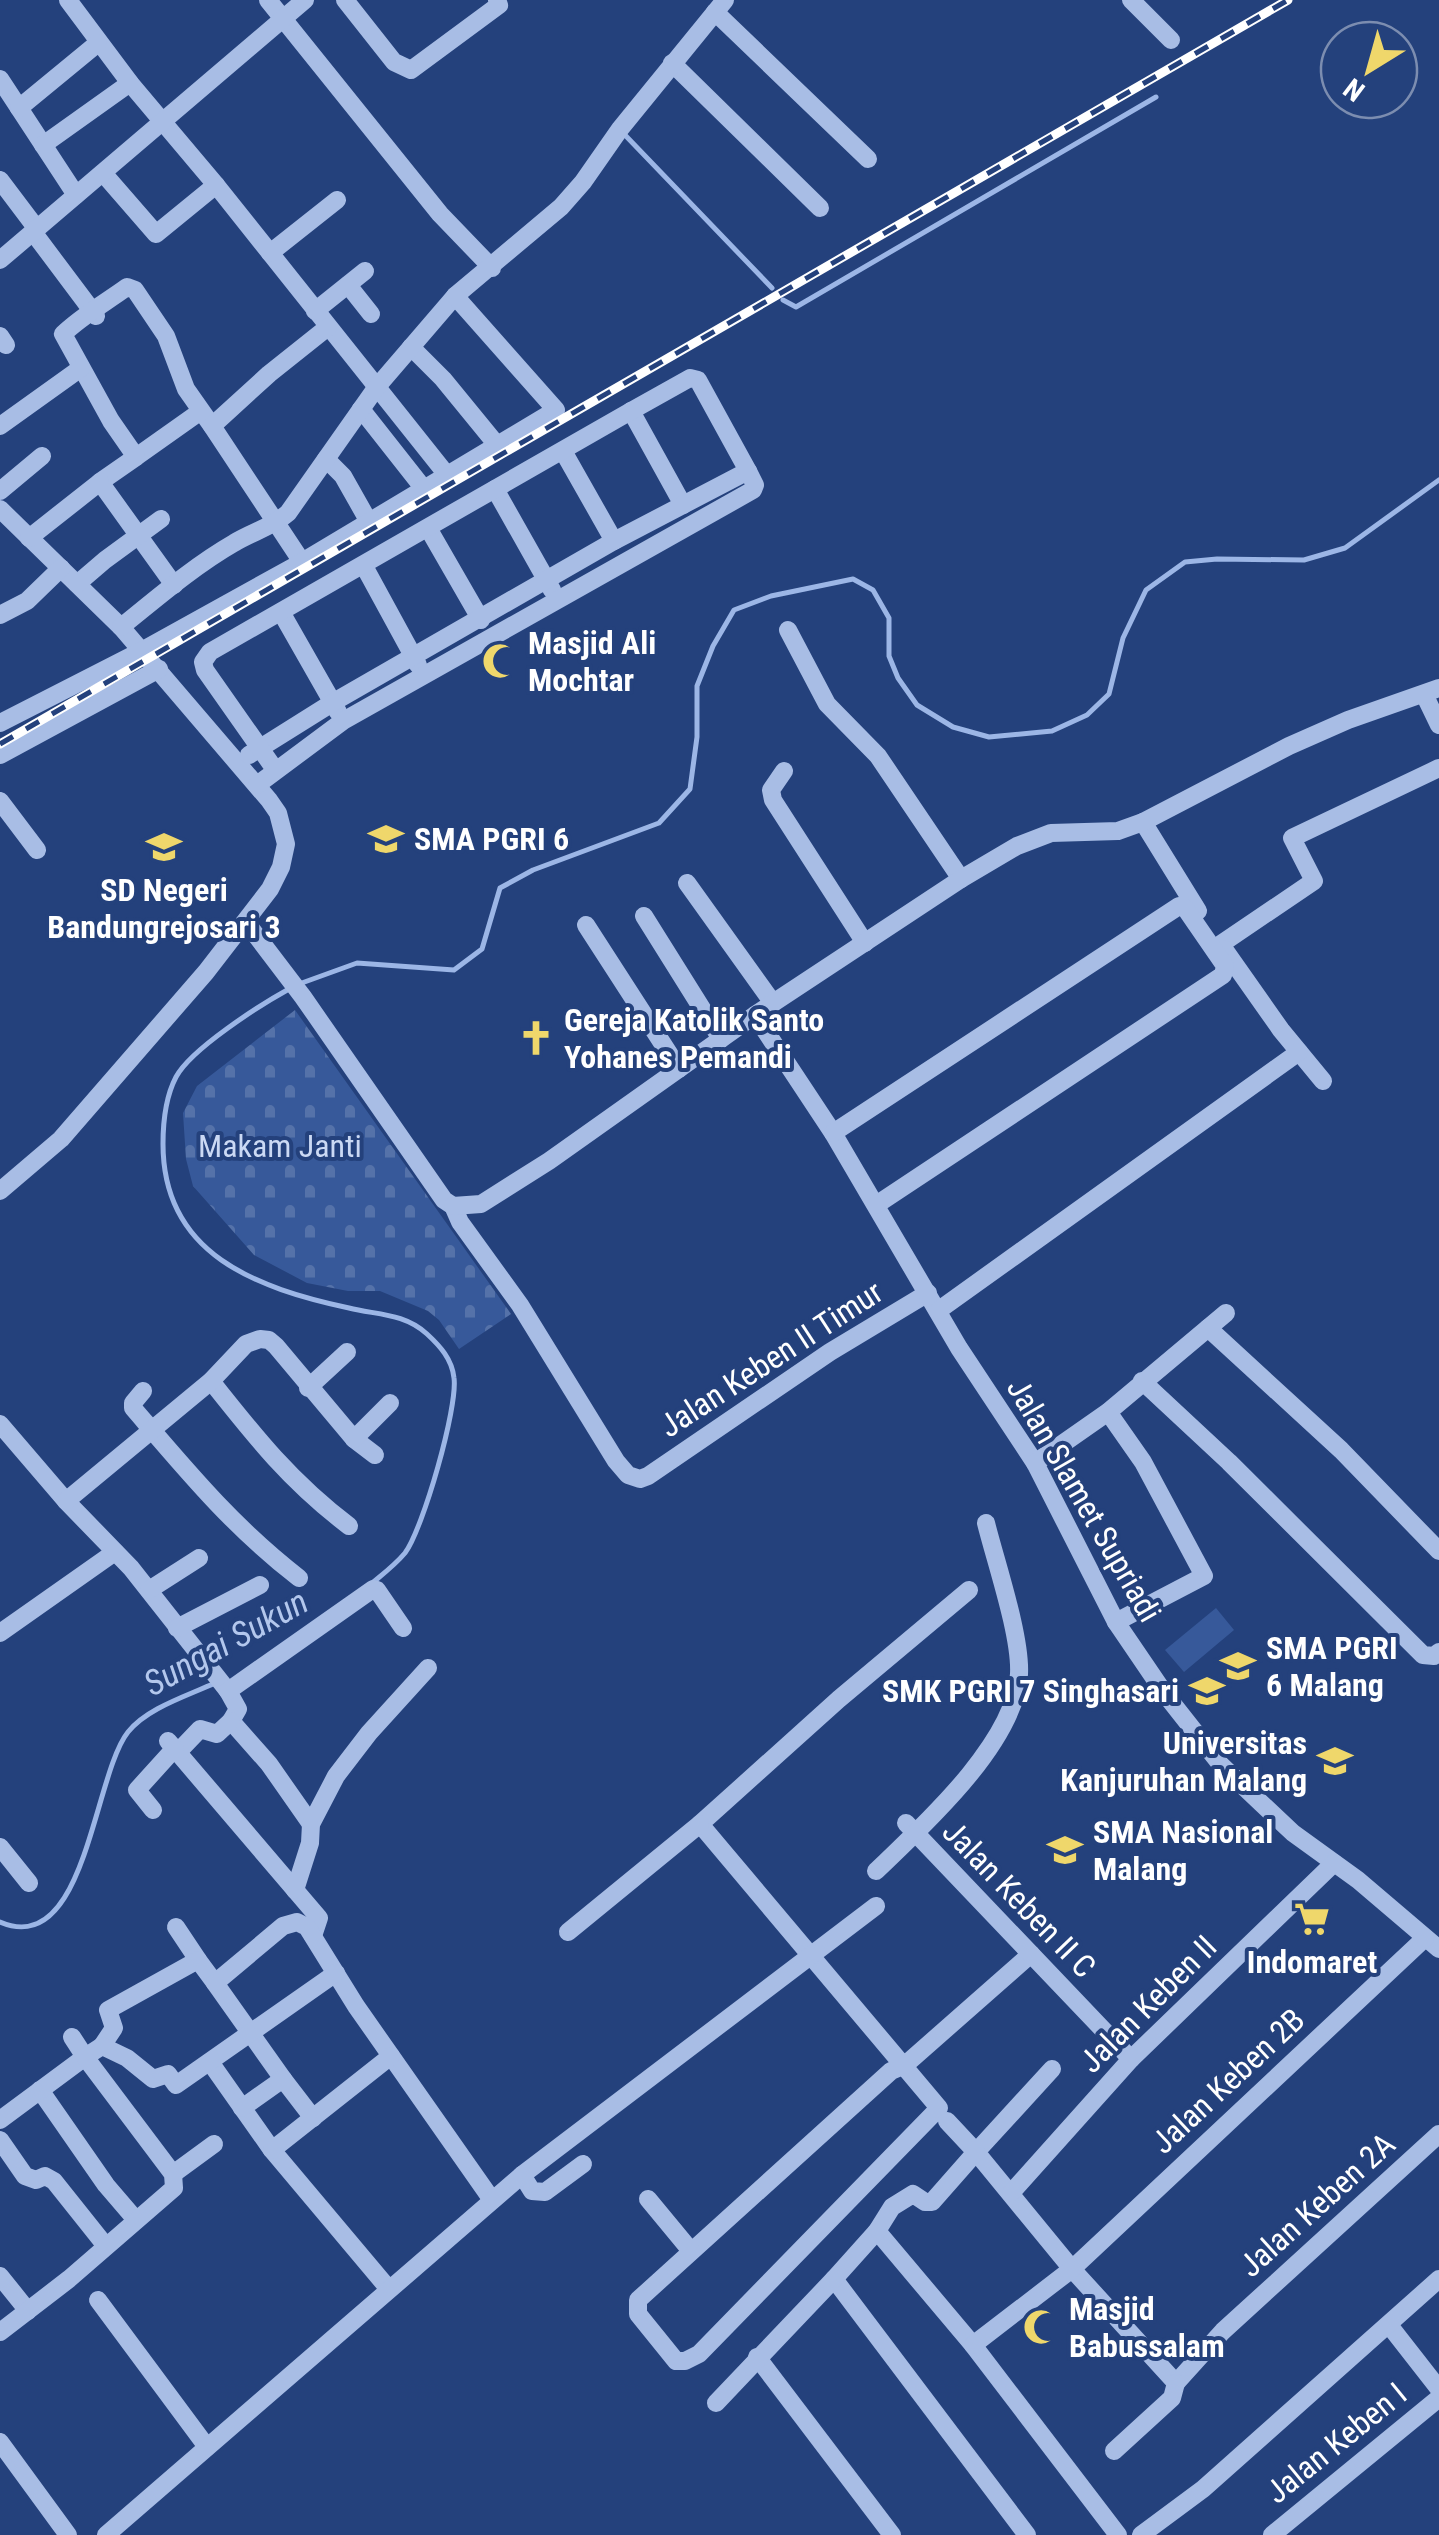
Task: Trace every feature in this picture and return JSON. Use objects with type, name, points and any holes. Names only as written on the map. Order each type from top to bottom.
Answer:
[{"type":"street","points":[[68,0],[98,43],[447,475]]},
{"type":"street","points":[[268,0],[440,214],[492,268]]},
{"type":"street","points":[[0,260],[304,0]]},
{"type":"street","points":[[345,0],[394,62],[411,70],[499,5],[497,0]]},
{"type":"street","points":[[1131,0],[1171,40]]},
{"type":"street","points":[[121,627],[236,542],[288,513],[376,388],[456,296],[536,231],[583,182],[620,129],[720,6],[868,159]]},
{"type":"street","points":[[20,108],[98,43]]},
{"type":"street","points":[[672,63],[820,208]]},
{"type":"street","points":[[0,79],[76,196]]},
{"type":"street","points":[[43,145],[130,83]]},
{"type":"street","points":[[103,173],[161,240],[216,185]]},
{"type":"street","points":[[0,180],[96,316]]},
{"type":"street","points":[[270,253],[337,200]]},
{"type":"street","points":[[315,311],[365,271]]},
{"type":"street","points":[[348,285],[371,314]]},
{"type":"street","points":[[96,316],[127,287],[135,290],[166,336],[186,389],[302,562]]},
{"type":"street","points":[[0,723],[302,562],[556,410],[456,296]]},
{"type":"street","points":[[96,316],[83,314],[62,336],[136,457]]},
{"type":"street","points":[[29,538],[136,457],[206,419],[328,327]]},
{"type":"street","points":[[411,347],[444,378],[497,445]]},
{"type":"street","points":[[0,426],[81,368]]},
{"type":"street","points":[[237,761],[258,749],[332,702],[419,666],[557,599],[753,490],[748,471],[696,379],[690,378],[631,411],[210,652],[203,662],[205,670],[258,749],[276,771]]},
{"type":"street","points":[[361,409],[424,489]]},
{"type":"street","points":[[631,411],[682,505]]},
{"type":"street","points":[[563,451],[614,541]]},
{"type":"street","points":[[0,491],[42,456]]},
{"type":"street","points":[[326,459],[352,488],[369,522]]},
{"type":"street","points":[[257,785],[481,620],[614,541],[748,471]]},
{"type":"street","points":[[100,482],[174,585]]},
{"type":"street","points":[[495,490],[557,599]]},
{"type":"street","points":[[0,510],[143,650],[278,813],[286,844],[270,889],[246,922],[61,1139],[0,1191]]},
{"type":"street","points":[[77,584],[161,520]]},
{"type":"street","points":[[428,528],[481,620]]},
{"type":"street","points":[[364,566],[419,666]]},
{"type":"street","points":[[0,615],[27,601],[61,568]]},
{"type":"street","points":[[282,612],[343,721]]},
{"type":"street","points":[[788,630],[827,704],[878,756],[961,878]]},
{"type":"street","points":[[0,755],[159,669]]},
{"type":"street","points":[[246,922],[444,1200],[453,1206],[480,1204],[961,878],[1036,838],[1118,831],[1143,822],[1289,746],[1348,720],[1432,691],[1439,725]]},
{"type":"street","points":[[1220,944],[1314,882],[1292,838],[1439,768]]},
{"type":"street","points":[[784,771],[770,790],[773,800],[865,943]]},
{"type":"street","points":[[0,801],[36,850]]},
{"type":"street","points":[[1143,822],[1220,944],[1322,1082]]},
{"type":"street","points":[[687,883],[773,1003]]},
{"type":"street","points":[[833,1133],[1179,906],[1185,908],[1225,966],[1222,974],[876,1206]]},
{"type":"street","points":[[644,916],[721,1039]]},
{"type":"street","points":[[586,925],[678,1069]]},
{"type":"street","name":"Jalan Slamet Supriadi","points":[[756,1015],[833,1133],[959,1348],[1035,1463],[1116,1622],[1165,1694],[1221,1766],[1294,1832],[1432,1943]]},
{"type":"street","points":[[939,1310],[1299,1052]]},
{"type":"street","name":"Jalan Keben II Timur","points":[[453,1206],[460,1222],[548,1349],[616,1462],[628,1475],[640,1479],[830,1352],[928,1292]]},
{"type":"street","points":[[1035,1463],[1108,1412],[1226,1312]]},
{"type":"street","points":[[1208,1328],[1341,1450],[1439,1550]]},
{"type":"street","points":[[66,1501],[211,1382],[246,1344],[260,1338],[276,1346],[308,1388],[374,1456]]},
{"type":"street","points":[[308,1388],[347,1352]]},
{"type":"street","points":[[1142,1381],[1424,1655],[1439,1652]]},
{"type":"street","points":[[211,1382],[273,1460],[349,1526]]},
{"type":"street","points":[[143,1391],[132,1406],[152,1430],[252,1541],[299,1578]]},
{"type":"street","points":[[354,1439],[390,1402]]},
{"type":"street","points":[[1108,1412],[1142,1462],[1204,1576],[1116,1622]]},
{"type":"street","points":[[0,1424],[149,1590],[238,1709],[231,1722],[217,1734],[200,1729],[131,1783],[153,1810]]},
{"type":"street","points":[[876,1871],[910,1828],[964,1780],[1010,1715],[1019,1674],[1016,1644],[986,1523]]},
{"type":"street","points":[[0,1633],[115,1552]]},
{"type":"street","points":[[149,1590],[199,1558]]},
{"type":"street","points":[[177,1628],[260,1585]]},
{"type":"street","points":[[227,1690],[372,1589],[377,1590],[403,1628]]},
{"type":"street","points":[[568,1932],[700,1824],[839,1699],[969,1590]]},
{"type":"street","points":[[294,1890],[310,1843],[311,1824],[347,1762],[428,1668]]},
{"type":"street","points":[[231,1722],[268,1764],[311,1824]]},
{"type":"street","points":[[174,1747],[319,1918],[313,1936]]},
{"type":"street","points":[[700,1824],[810,1959],[905,2065],[939,2108],[699,2354],[676,2361],[636,2308],[638,2300],[891,2071],[905,2065],[1032,1954]]},
{"type":"street","name":"Jalan Keben II C","points":[[910,1828],[1131,2059]]},
{"type":"street","points":[[0,1848],[29,1883]]},
{"type":"street","name":"Jalan Keben II","points":[[1011,2193],[1131,2059],[1334,1862]]},
{"type":"street","points":[[106,2535],[522,2175],[876,1906]]},
{"type":"street","points":[[215,1984],[282,1926],[297,1922],[308,1928],[492,2200]]},
{"type":"street","points":[[176,1927],[312,2118]]},
{"type":"street","name":"Jalan Keben 2B","points":[[973,2346],[1072,2269],[1432,1943]]},
{"type":"street","points":[[0,2120],[102,2046],[114,2028],[108,2010],[198,1960]]},
{"type":"street","points":[[102,2046],[127,2058],[153,2079],[168,2074],[176,2085],[336,1973]]},
{"type":"street","points":[[0,2332],[174,2188],[172,2174],[72,2037]]},
{"type":"street","points":[[272,2150],[391,2056]]},
{"type":"street","points":[[210,2062],[272,2150],[388,2288]]},
{"type":"street","points":[[716,2403],[834,2280],[901,2200],[913,2194],[928,2203],[936,2198],[1052,2069]]},
{"type":"street","points":[[242,2108],[283,2079]]},
{"type":"street","points":[[40,2090],[106,2185],[136,2220]]},
{"type":"street","points":[[947,2121],[1072,2269],[1176,2383]]},
{"type":"street","name":"Jalan Keben 2A","points":[[1114,2451],[1172,2398],[1176,2383],[1224,2331],[1439,2134]]},
{"type":"street","points":[[0,2140],[24,2176],[36,2180],[45,2176],[54,2181],[105,2245]]},
{"type":"street","points":[[172,2174],[214,2144]]},
{"type":"street","points":[[522,2175],[532,2191],[546,2192],[583,2164]]},
{"type":"street","points":[[648,2200],[691,2251]]},
{"type":"street","points":[[877,2231],[973,2346],[1118,2535]]},
{"type":"street","points":[[0,2276],[28,2311]]},
{"type":"street","points":[[1140,2535],[1204,2489],[1439,2279]]},
{"type":"street","points":[[834,2280],[1028,2535]]},
{"type":"street","points":[[98,2300],[207,2447]]},
{"type":"street","points":[[1389,2325],[1439,2389]]},
{"type":"street","points":[[757,2356],[892,2535]]},
{"type":"street","name":"Jalan Keben I","points":[[1272,2535],[1439,2398]]},
{"type":"street","points":[[0,2442],[68,2535]]},
{"type":"green space","name":"Makam Janti","points":[[295,1010],[511,1314],[459,1349],[428,1311],[380,1291],[348,1291],[307,1283],[254,1255],[193,1186],[186,1159],[183,1113],[197,1086]]},
{"type":"green space","points":[[1216,1608],[1234,1630],[1184,1672],[1165,1650]]},
{"type":"waterway","points":[[783,300],[796,307],[1156,97]]},
{"type":"waterway","points":[[624,134],[772,288]]},
{"type":"waterway","name":"Sungai Sukun","points":[[299,984],[357,963],[454,970],[482,949],[500,888],[533,870],[659,823],[690,789],[697,737],[697,686],[713,646],[734,610],[771,596],[853,579],[873,590],[889,618],[889,656],[898,678],[917,705],[953,727],[989,737],[1052,731],[1087,715],[1109,694],[1123,638],[1146,590],[1185,562],[1304,560],[1345,548],[1439,480]]},
{"type":"waterway","name":"Sungai Sukun","points":[[289,989],[211,1041],[176,1077],[163,1127],[167,1182],[179,1214],[198,1239],[222,1260],[281,1290],[409,1322],[427,1334],[448,1359],[454,1393],[429,1495],[405,1553],[371,1584]]},
{"type":"waterway","name":"Sungai Sukun","points":[[0,1922],[29,1926],[51,1914],[69,1890],[83,1857],[116,1754],[128,1732],[156,1709],[215,1683]]},
{"type":"railway","points":[[0,744],[1288,0]]},
{"type":"place","name":"Masjid Ali Mochtar","points":[[500,661]]},
{"type":"place","name":"SMA PGRI 6","points":[[386,839]]},
{"type":"place","name":"SD Negeri Bandungrejosari 3","points":[[164,847]]},
{"type":"place","name":"Gereja Katolik Santo Yohanes Pemandi","points":[[536,1038]]},
{"type":"place","name":"SMA PGRI 6 Malang","points":[[1238,1666]]},
{"type":"place","name":"SMK PGRI 7 Singhasari","points":[[1207,1691]]},
{"type":"place","name":"Universitas Kanjuruhan Malang","points":[[1335,1761]]},
{"type":"place","name":"SMA Nasional Malang","points":[[1065,1850]]},
{"type":"place","name":"Indomaret","points":[[1312,1919]]},
{"type":"place","name":"Masjid Babussalam","points":[[1041,2327]]}]
